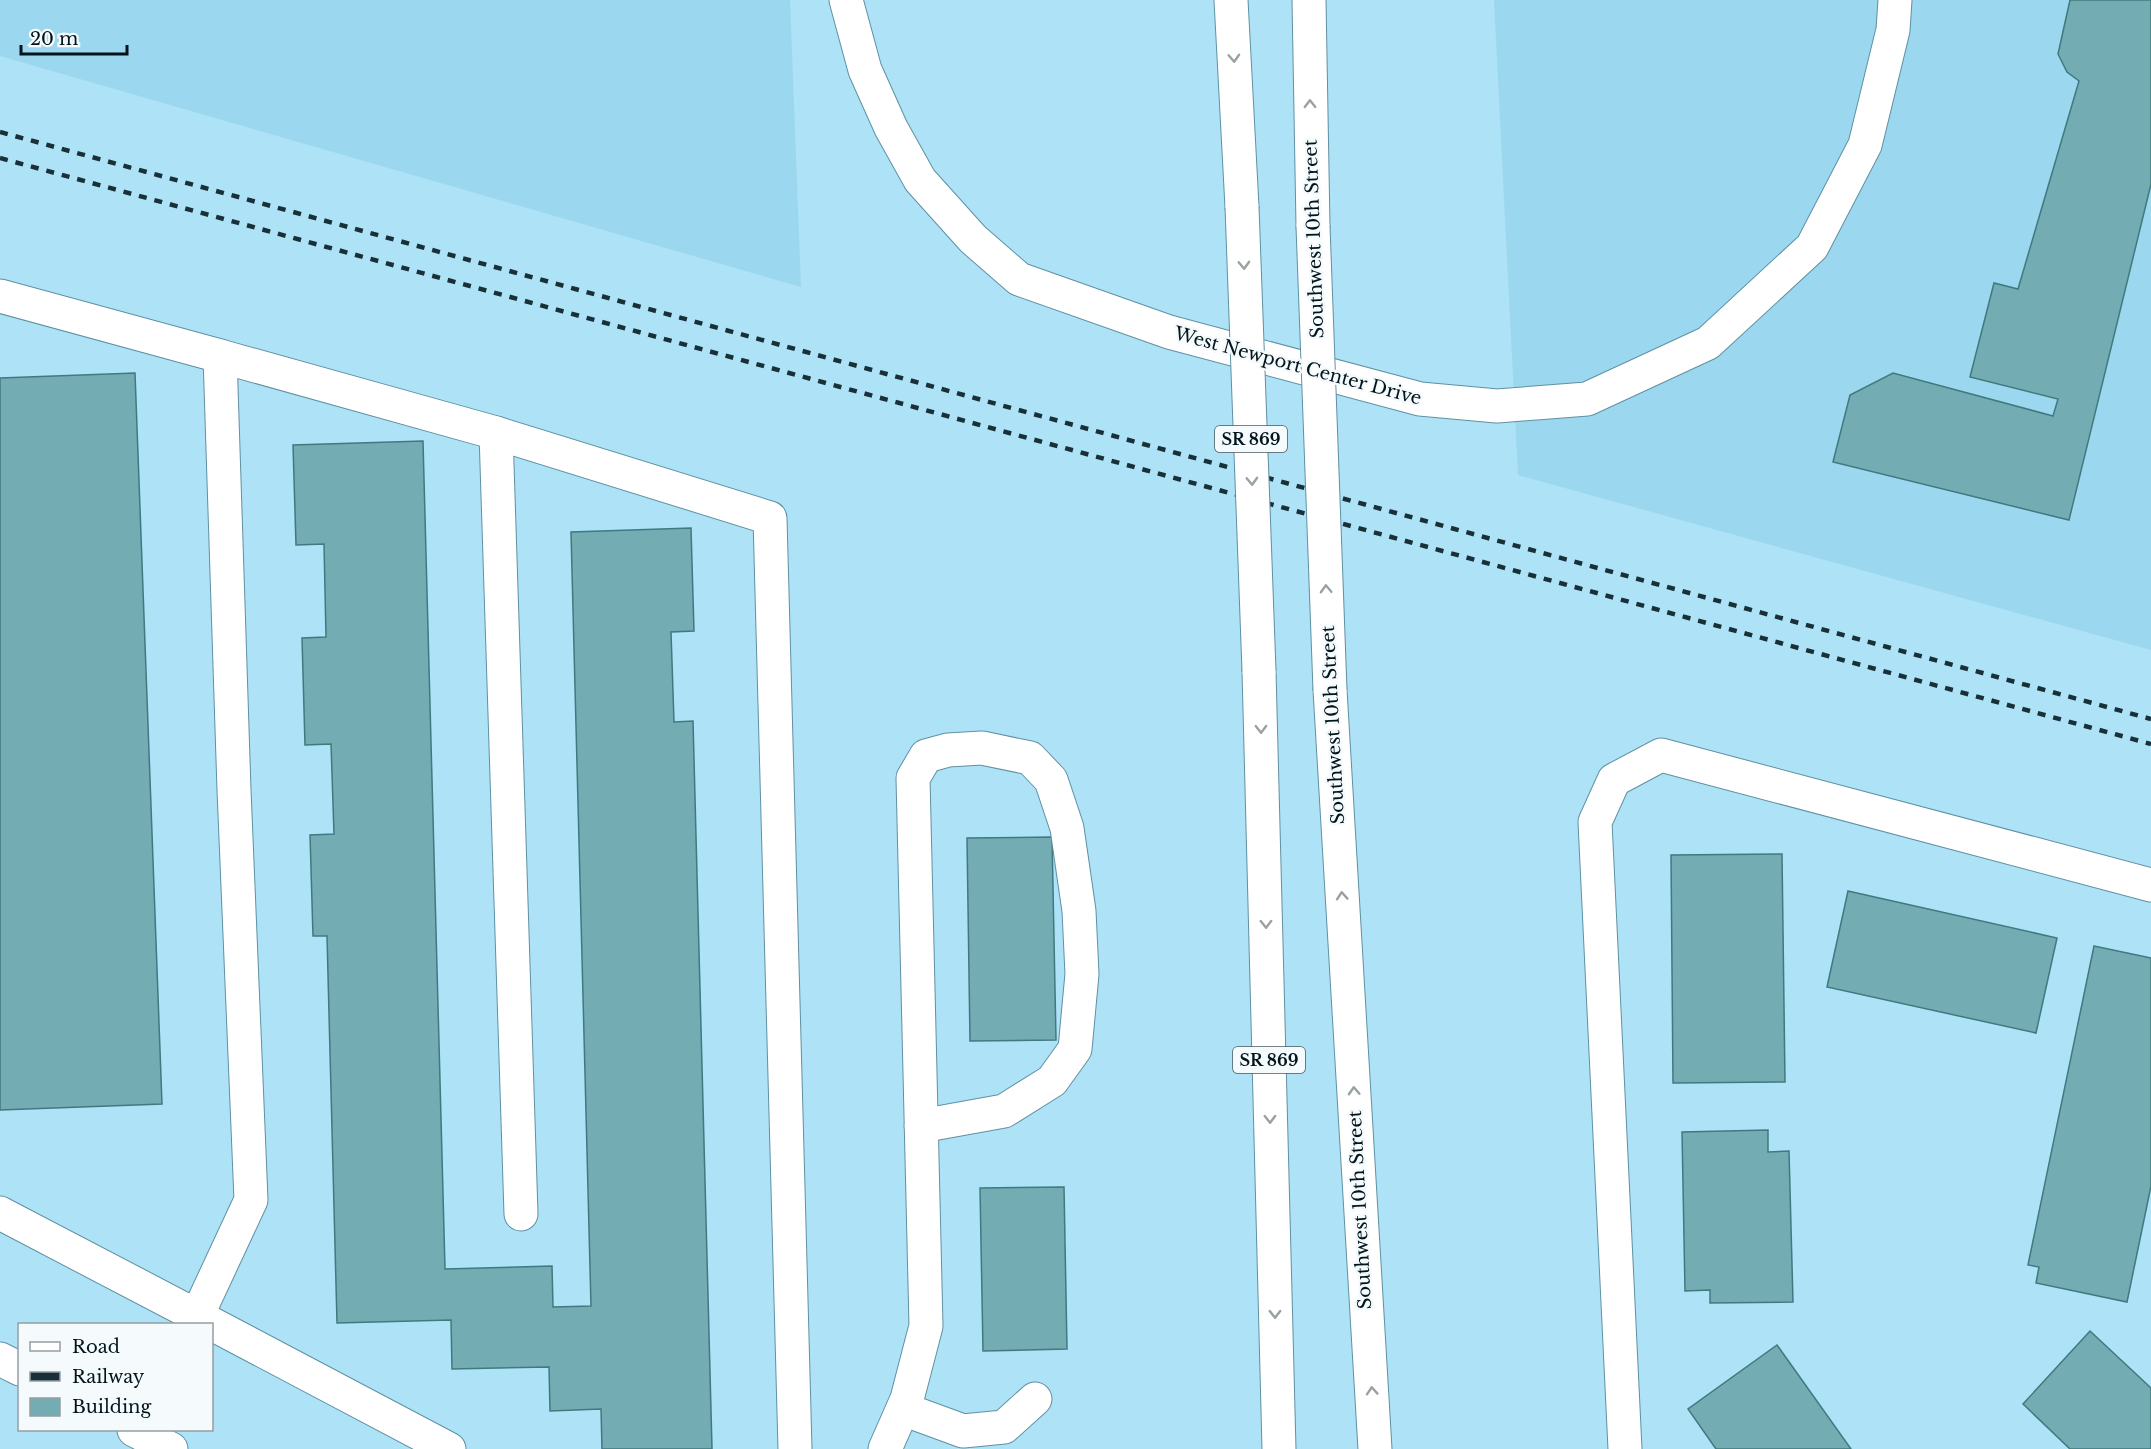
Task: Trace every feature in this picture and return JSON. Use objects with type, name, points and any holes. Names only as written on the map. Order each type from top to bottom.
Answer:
[{"type":"main road","name":"West Newport Center Drive","points":[[846,0],[865,70],[891,128],[920,180],[973,239],[1019,279],[1169,332],[1420,399],[1497,406],[1587,399],[1708,343],[1812,247],[1865,146],[1893,30],[1895,0]]},
{"type":"main road","name":"SR 869","points":[[1231,0],[1242,207],[1259,671],[1279,1449]]},
{"type":"main road","name":"Southwest 10th Street","points":[[1309,0],[1313,226],[1330,690],[1375,1449]]},
{"type":"main road","points":[[0,296],[496,433],[770,518],[795,1449]]},
{"type":"main road","points":[[0,1213],[195,1320],[251,1200],[220,356]]},
{"type":"main road","points":[[496,433],[521,1214]]},
{"type":"main road","points":[[885,1449],[907,1399],[926,1326],[921,1126],[914,778],[926,756],[948,750],[981,748],[1030,758],[1051,780],[1067,828],[1079,911],[1082,974],[1076,1049],[1052,1081],[1004,1111],[921,1126]]},
{"type":"main road","points":[[1624,1449],[1596,822],[1614,780],[1661,755],[2151,885]]},
{"type":"main road","points":[[213,1329],[449,1449]]},
{"type":"main road","points":[[0,1359],[18,1369]]},
{"type":"main road","points":[[903,1410],[963,1431],[1004,1427],[1035,1399]]},
{"type":"main road","points":[[136,1431],[171,1449]]},
{"type":"shaded area","points":[[0,0],[790,0],[801,287],[0,56]]},
{"type":"shaded area","points":[[1494,0],[2151,0],[2151,650],[1518,475]]},
{"type":"building","points":[[2070,0],[2151,0],[2151,184],[2069,520],[1833,462],[1850,395],[1893,373],[2053,416],[2058,399],[1970,377],[1994,283],[2018,289],[2079,81],[2067,72],[2058,54]]},
{"type":"building","points":[[135,373],[162,1104],[0,1110],[0,378]]},
{"type":"building","points":[[423,441],[445,1269],[552,1266],[553,1307],[591,1306],[571,532],[691,528],[694,631],[671,632],[674,722],[693,721],[712,1449],[602,1449],[601,1409],[550,1411],[549,1367],[452,1369],[451,1320],[337,1323],[327,936],[313,936],[310,835],[334,834],[331,744],[305,745],[302,638],[326,637],[324,544],[296,545],[293,445]]},
{"type":"building","points":[[1052,837],[1056,1040],[970,1041],[967,838]]},
{"type":"building","points":[[1782,854],[1785,1082],[1673,1083],[1671,855]]},
{"type":"building","points":[[1848,891],[2057,938],[2036,1033],[1827,987]]},
{"type":"building","points":[[2094,946],[2151,958],[2151,1186],[2127,1302],[2036,1283],[2039,1267],[2028,1265]]},
{"type":"building","points":[[1768,1130],[1768,1152],[1789,1151],[1793,1302],[1710,1303],[1710,1290],[1685,1291],[1682,1132]]},
{"type":"building","points":[[1064,1187],[1067,1349],[983,1351],[980,1188]]},
{"type":"building","points":[[2090,1331],[2151,1388],[2151,1449],[2070,1449],[2023,1404]]},
{"type":"building","points":[[1777,1345],[1851,1449],[1716,1449],[1688,1409]]},
{"type":"railway","points":[[0,132],[2151,719]]},
{"type":"railway","points":[[0,158],[2151,744]]}]
